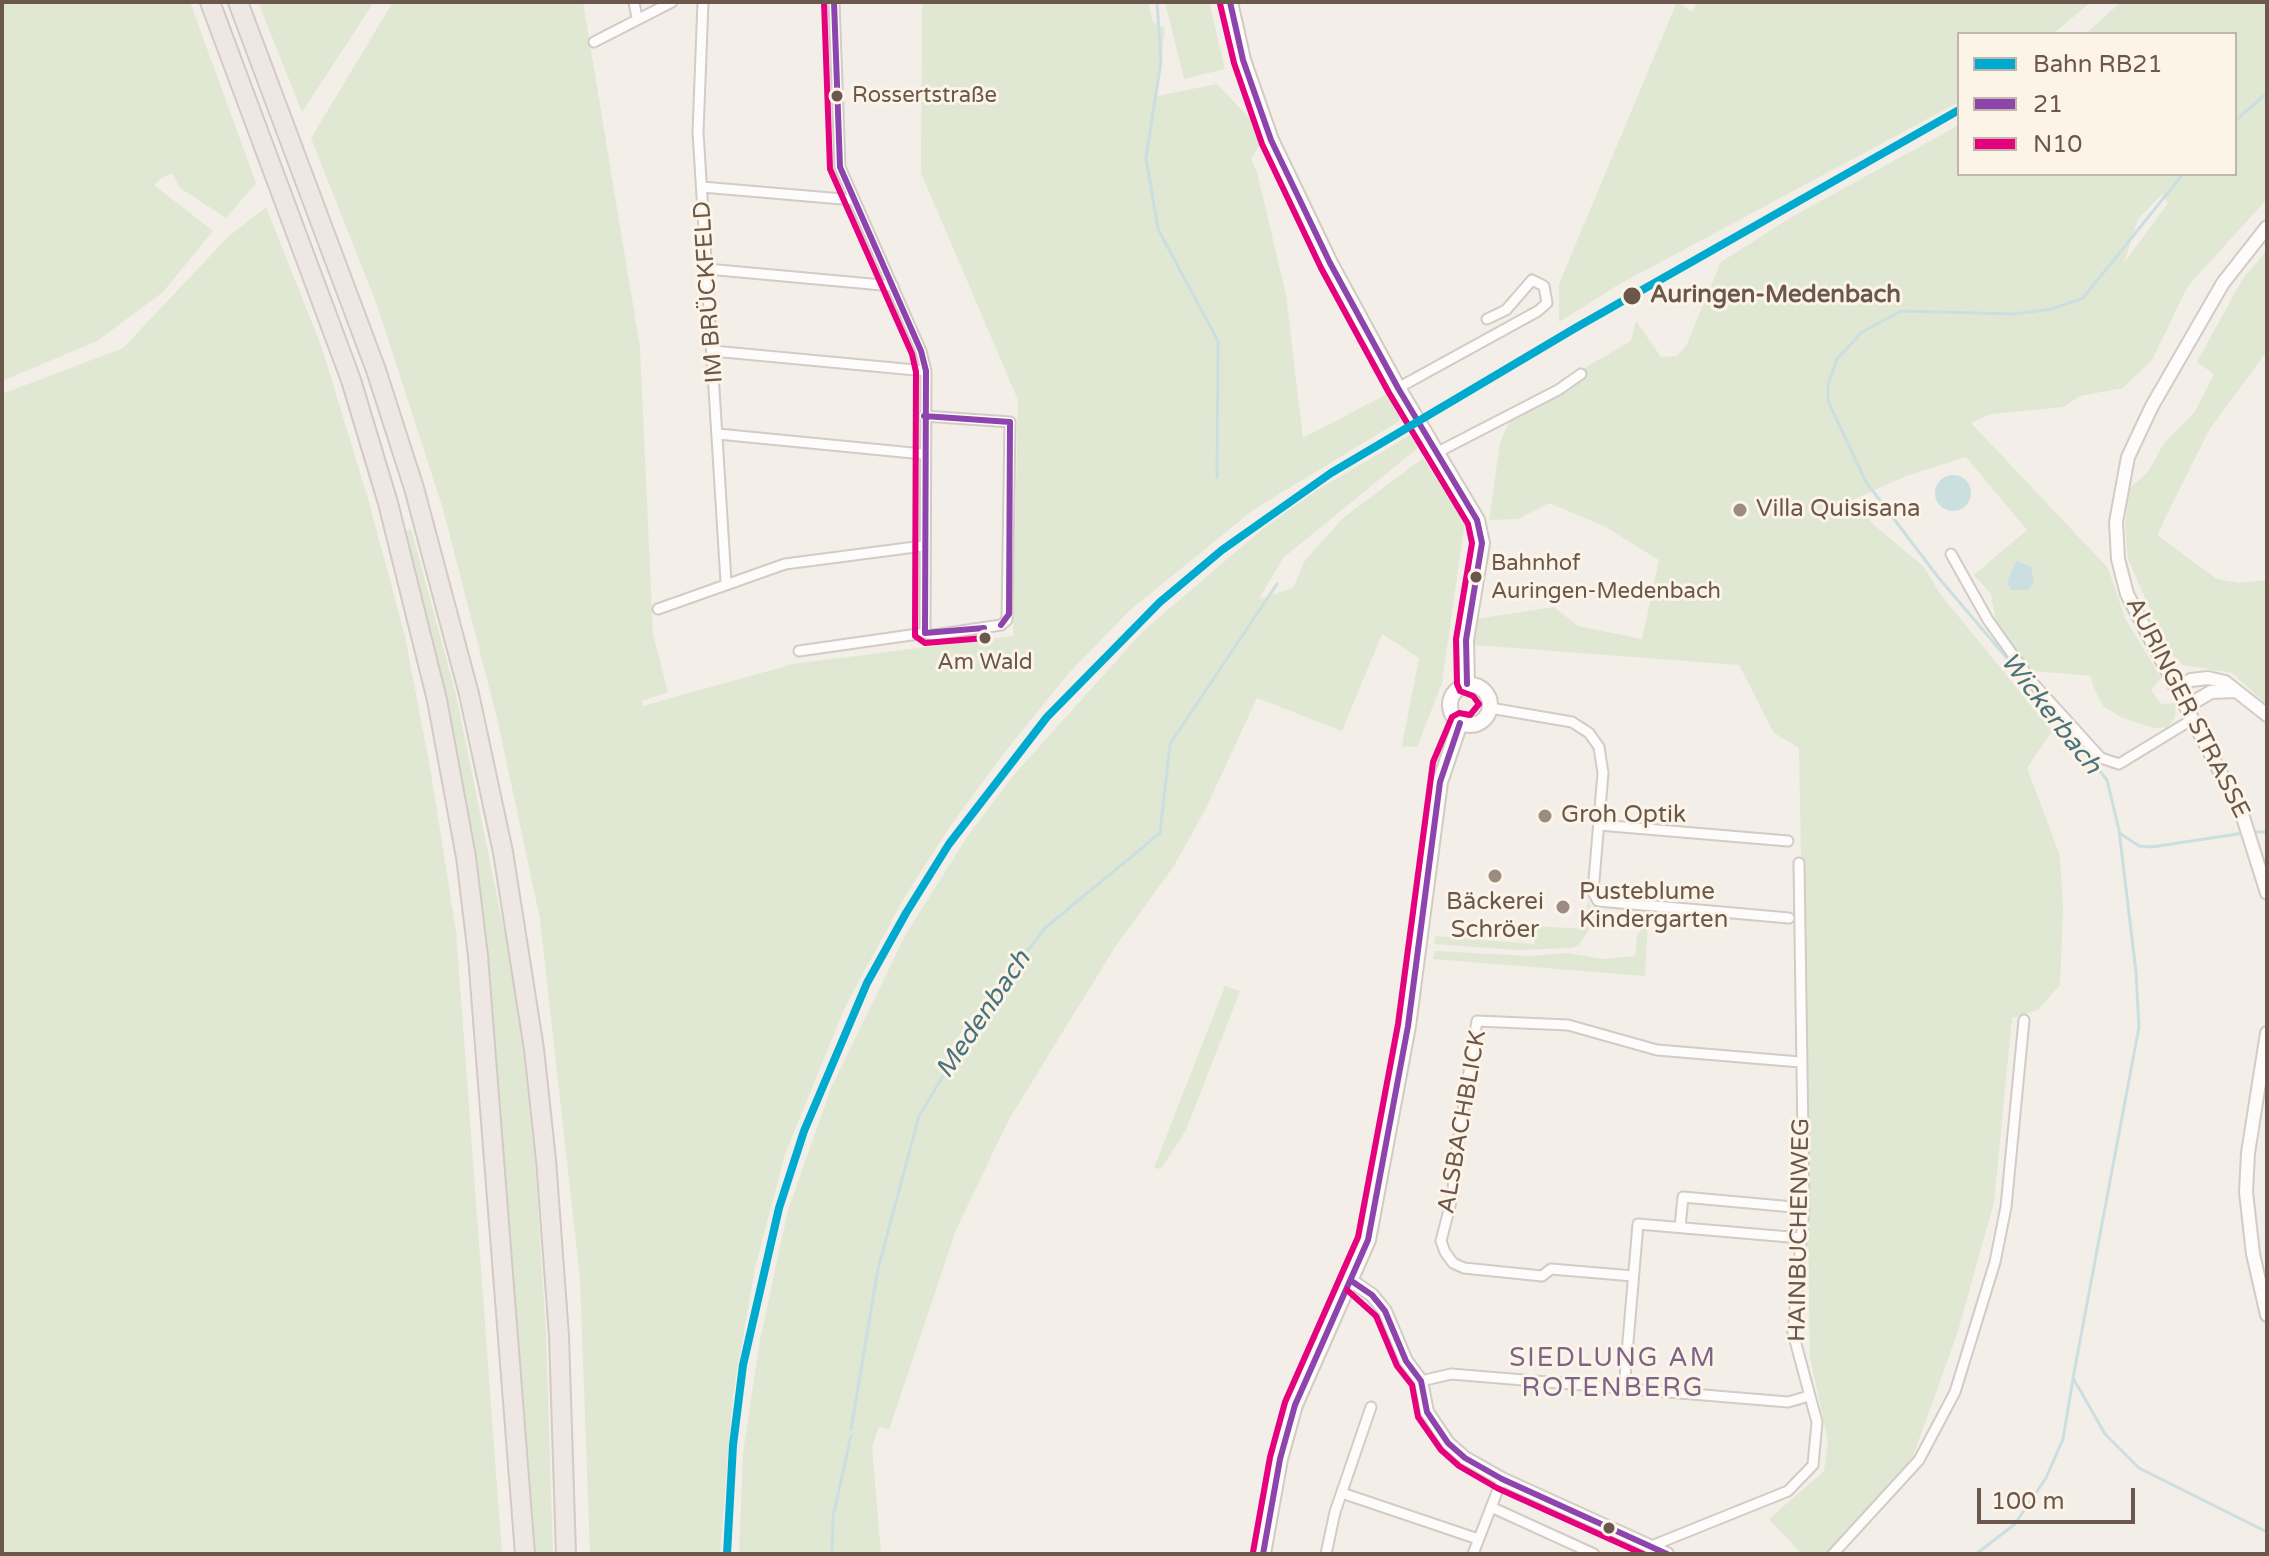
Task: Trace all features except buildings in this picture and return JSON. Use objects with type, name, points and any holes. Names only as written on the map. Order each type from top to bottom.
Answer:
[{"type":"highway","points":[[210,2],[351,380],[420,621],[466,857],[488,1070],[525,1554]]},
{"type":"highway","points":[[238,2],[376,370],[414,488],[469,694],[503,852],[534,1049],[546,1160],[559,1336],[566,1554]]},
{"type":"main road","points":[[1230,2],[1247,72],[1271,140],[1330,263],[1398,388],[1463,492],[1481,531],[1481,556],[1466,640],[1467,684]]},
{"type":"main road","points":[[1467,684],[1485,691],[1490,708],[1479,723],[1460,723],[1450,711],[1449,701],[1457,688],[1467,684]]},
{"type":"main road","points":[[1263,1554],[1280,1459],[1295,1405],[1353,1282],[1368,1240],[1408,1026],[1440,782],[1460,723]]},
{"type":"street","points":[[634,2],[637,18]]},
{"type":"street","points":[[594,42],[672,2]]},
{"type":"street","name":"IM BRÜCKFELD","points":[[703,2],[698,132],[726,582]]},
{"type":"street","points":[[834,2],[837,153],[854,200],[921,351],[926,371],[923,454],[925,633]]},
{"type":"street","points":[[702,187],[854,200]]},
{"type":"street","name":"AURINGER STRASSE","points":[[2267,227],[2223,283],[2152,406],[2128,457],[2118,498],[2116,541],[2127,594],[2248,830],[2267,893]]},
{"type":"street","points":[[707,269],[893,286]]},
{"type":"street","points":[[1398,388],[1538,311],[1547,303],[1544,286],[1527,280],[1506,310],[1487,319]]},
{"type":"street","points":[[713,351],[926,371]]},
{"type":"street","points":[[1436,453],[1558,390],[1581,374]]},
{"type":"street","points":[[799,651],[925,633],[934,635],[1001,625],[1007,620],[1010,422],[924,416]]},
{"type":"street","points":[[718,434],[923,454]]},
{"type":"street","points":[[658,609],[726,582],[785,564],[923,546]]},
{"type":"street","points":[[1951,554],[1988,620],[2033,683],[2101,758],[2119,764],[2193,719]]},
{"type":"street","points":[[2176,688],[2191,680],[2208,678],[2225,682],[2267,715]]},
{"type":"street","points":[[2187,706],[2211,692],[2239,692]]},
{"type":"street","points":[[1490,708],[1563,720],[1589,733],[1599,747],[1603,763],[1593,892],[1603,904],[1789,918]]},
{"type":"street","points":[[1599,825],[1788,841]]},
{"type":"street","name":"HAINBUCHENWEG","points":[[1654,1545],[1788,1491],[1813,1465],[1817,1442],[1793,1333],[1804,1208],[1799,863]]},
{"type":"street","points":[[1833,1554],[1919,1460],[1955,1392],[1995,1262],[2006,1207],[2024,1020]]},
{"type":"street","name":"ALSBACHBLICK","points":[[1633,1276],[1551,1269],[1542,1276],[1464,1268],[1453,1263],[1445,1252],[1441,1241],[1453,1194],[1454,1168],[1477,1021],[1568,1025],[1657,1050],[1800,1062]]},
{"type":"street","points":[[2267,1033],[2248,1153],[2246,1192],[2253,1254],[2267,1315]]},
{"type":"street","points":[[1680,1227],[1683,1197],[1804,1208]]},
{"type":"street","points":[[1624,1389],[1638,1224],[1801,1238]]},
{"type":"street","points":[[1353,1282],[1379,1303],[1406,1361],[1421,1381],[1424,1403],[1436,1428],[1465,1458],[1502,1479],[1654,1545],[1667,1554]]},
{"type":"street","points":[[1421,1381],[1451,1374],[1788,1402],[1809,1396]]},
{"type":"street","points":[[1326,1554],[1342,1493],[1371,1407]]},
{"type":"street","points":[[1473,1554],[1502,1479]]},
{"type":"street","points":[[1342,1493],[1478,1539]]},
{"type":"street","points":[[1491,1507],[1594,1554]]},
{"type":"green space","points":[[2,2],[190,2],[256,183],[226,218],[180,188],[172,173],[159,180],[154,185],[213,231],[163,292],[97,341],[2,381]]},
{"type":"green space","points":[[258,2],[374,2],[302,112]]},
{"type":"green space","points":[[393,2],[583,2],[640,347],[653,634],[668,692],[642,701],[643,706],[793,664],[1013,636],[1018,400],[921,173],[922,2],[1148,2],[1153,22],[1165,28],[1157,96],[1217,84],[1258,127],[1261,143],[1251,159],[1257,172],[1286,295],[1303,438],[1389,393],[1401,420],[1253,510],[1129,611],[1068,674],[1004,753],[949,828],[904,898],[845,1007],[785,1154],[755,1268],[733,1395],[720,1554],[590,1554],[580,1279],[540,919],[498,722],[443,509],[377,305],[311,138]]},
{"type":"green space","points":[[1165,2],[1209,2],[1225,69],[1184,79]]},
{"type":"green space","points":[[1677,2],[1692,12],[1696,5],[1693,2],[2091,2],[2055,32],[1957,32],[1957,103],[1618,285],[1559,322],[1559,284]]},
{"type":"green space","points":[[2121,2],[2267,2],[2267,199],[2188,286],[2152,360],[2123,388],[2080,396],[2063,407],[1991,414],[1971,423],[2108,568],[2125,618],[2161,678],[2151,690],[2161,704],[2176,703],[2175,718],[2168,727],[2154,728],[2123,718],[2104,707],[2091,676],[2032,671],[1996,622],[1991,594],[1974,575],[2027,530],[1966,457],[1906,476],[1852,500],[1875,526],[1923,566],[1941,595],[2052,731],[2027,768],[2060,856],[2063,909],[2060,985],[2038,1010],[2012,1018],[1994,1202],[1958,1331],[1912,1459],[1825,1554],[1802,1554],[1769,1519],[1824,1471],[1828,1441],[1810,1357],[1799,748],[1774,733],[1739,665],[1474,645],[1476,619],[1554,607],[1578,626],[1642,639],[1659,560],[1606,527],[1549,503],[1518,519],[1489,520],[1500,442],[1516,408],[1631,341],[1636,321],[1661,357],[1677,356],[1686,346],[1721,262],[1790,218],[1957,126],[1957,176],[2237,176],[2237,32],[2087,32]],"holes":[[[2162,194],[2168,203],[2124,263],[2138,219]]]},
{"type":"green space","points":[[266,207],[322,348],[368,499],[405,636],[431,773],[456,931],[502,1554],[2,1554],[2,394],[123,348],[228,237]]},
{"type":"green space","points":[[2267,250],[2267,351],[2209,430],[2157,535],[2217,579],[2239,583],[2267,580],[2267,705],[2232,673],[2183,665],[2168,651],[2128,559],[2125,525],[2130,488],[2148,472],[2164,443],[2194,413],[2214,374],[2197,362],[2242,280]]},
{"type":"green space","points":[[1410,435],[1419,447],[1283,558],[1259,599],[1293,588],[1304,562],[1342,519],[1423,458],[1465,522],[1442,683],[1417,747],[1402,746],[1419,658],[1382,634],[1342,731],[1257,698],[1206,808],[1174,866],[1115,947],[1008,1121],[956,1230],[889,1430],[879,1426],[872,1447],[881,1554],[739,1554],[743,1453],[760,1340],[788,1210],[831,1088],[906,934],[967,837],[1012,777],[1144,630],[1265,527],[1319,489]],"holes":[[[1011,965],[1016,969],[990,1002],[961,1060],[947,1052]]]},
{"type":"green space","points":[[411,529],[456,695],[509,955],[523,1049],[535,1161],[546,1333],[553,1554],[533,1554],[487,957],[473,857],[404,531]]},
{"type":"green space","points":[[1588,901],[1595,913],[1592,925],[1579,945],[1572,948],[1516,950],[1434,944],[1435,936],[1534,944],[1536,926],[1585,929]]},
{"type":"green space","points":[[1648,917],[1645,976],[1433,959],[1435,951],[1530,956],[1567,953],[1603,959],[1635,956],[1637,936]]},
{"type":"green space","points":[[1225,986],[1240,991],[1186,1130],[1161,1169],[1154,1168]]},
{"type":"shaded area","points":[[1953,475],[1966,480],[1971,493],[1966,506],[1953,511],[1940,506],[1935,493],[1940,480]]},
{"type":"shaded area","points":[[2016,561],[2031,566],[2034,582],[2028,590],[2011,590],[2007,582]]},
{"type":"waterway","name":"Medenbach","points":[[1157,2],[1161,61],[1146,158],[1158,229],[1218,341],[1217,477]]},
{"type":"waterway","name":"Wickerbach","points":[[2237,119],[2267,93]]},
{"type":"waterway","name":"Wickerbach","points":[[2028,683],[1938,577],[1866,482],[1828,401],[1828,384],[1837,359],[1862,332],[1901,311],[2014,314],[2052,309],[2083,298],[2181,176]]},
{"type":"waterway","name":"Medenbach","points":[[851,1429],[878,1269],[919,1116],[988,1001],[1045,928],[1160,833],[1170,744],[1277,584]]},
{"type":"waterway","name":"Wickerbach","points":[[2051,710],[2107,780],[2119,830],[2136,972],[2139,1027],[2073,1378],[2105,1434],[2139,1468],[2267,1532]]},
{"type":"waterway","points":[[2251,832],[2267,832]]},
{"type":"waterway","points":[[2121,834],[2139,846],[2152,847],[2244,833]]},
{"type":"waterway","points":[[1976,1554],[2015,1524],[2046,1478],[2063,1439],[2073,1379]]},
{"type":"waterway","name":"Medenbach","points":[[832,1554],[833,1517],[851,1436]]},
{"type":"rail line","name":"RB21","points":[[727,1554],[733,1445],[743,1365],[779,1208],[804,1131],[867,983],[906,913],[949,844],[1047,717],[1160,602],[1222,550],[1331,473],[1577,327],[1957,111]]},
{"type":"transit line","name":"N10","points":[[824,2],[830,169],[912,354],[916,372],[915,636],[925,643],[985,638]]},
{"type":"transit line","name":"21","points":[[834,2],[840,167],[921,351],[926,371],[925,633],[984,628]]},
{"type":"transit line","name":"21","points":[[1230,2],[1243,60],[1271,140],[1330,263],[1398,388],[1477,520],[1482,543],[1466,640],[1467,684]]},
{"type":"transit line","name":"N10","points":[[1220,4],[1234,63],[1262,144],[1321,268],[1389,393],[1468,524],[1472,543],[1456,639],[1457,684],[1460,691],[1473,696],[1479,704],[1470,715],[1459,713],[1452,717],[1433,762],[1398,1024],[1358,1237],[1285,1402],[1270,1457],[1253,1552]]},
{"type":"transit line","name":"21","points":[[924,416],[1010,422],[1009,614],[1001,625]]},
{"type":"transit line","name":"21","points":[[1263,1554],[1280,1459],[1295,1405],[1368,1240],[1408,1026],[1440,782],[1460,723]]},
{"type":"transit line","name":"21","points":[[1353,1282],[1372,1295],[1385,1311],[1406,1361],[1421,1381],[1427,1412],[1448,1443],[1465,1458],[1502,1479],[1667,1554]]},
{"type":"transit line","name":"N10","points":[[1347,1290],[1376,1316],[1397,1366],[1412,1385],[1418,1417],[1441,1450],[1459,1466],[1497,1488],[1643,1554]]},
{"type":"place","name":"Rossertstraße","points":[[837,96]]},
{"type":"place","name":"Auringen-Medenbach","points":[[1632,296]]},
{"type":"place","name":"Villa Quisisana","points":[[1740,510]]},
{"type":"place","name":"Bahnhof Auringen-Medenbach","points":[[1476,577]]},
{"type":"place","name":"Am Wald","points":[[985,638]]},
{"type":"place","name":"Groh Optik","points":[[1545,816]]},
{"type":"place","name":"Bäckerei Schröer","points":[[1495,876]]},
{"type":"place","name":"Pusteblume Kindergarten","points":[[1563,907]]},
{"type":"district","name":"SIEDLUNG AM ROTENBERG","points":[[1613,1374]]}]
